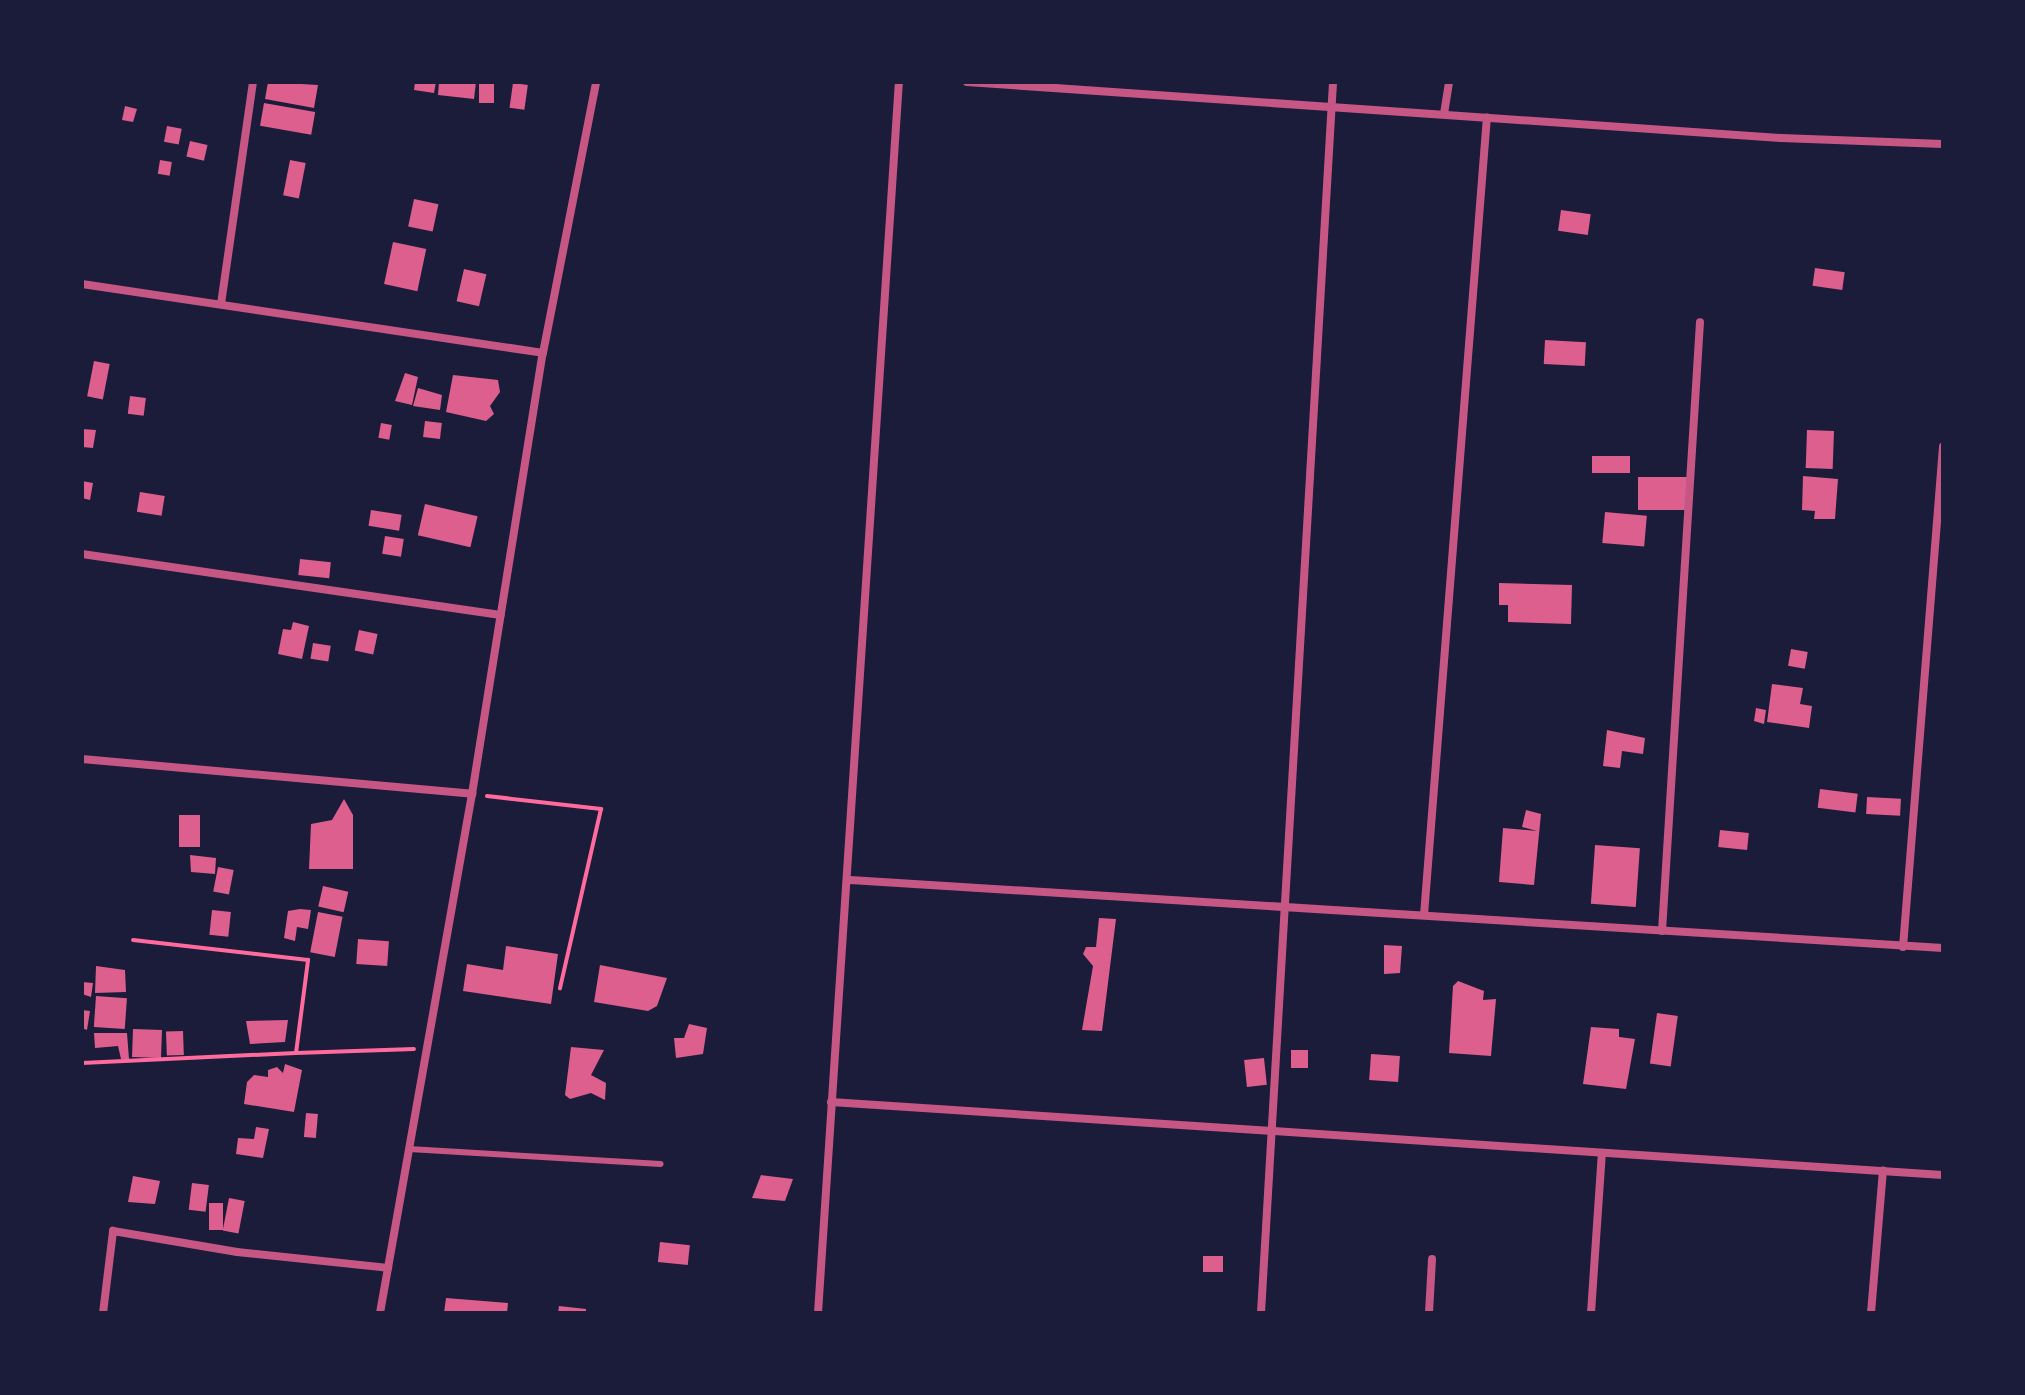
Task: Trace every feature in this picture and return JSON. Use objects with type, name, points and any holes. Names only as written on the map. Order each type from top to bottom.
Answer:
[{"type":"street","points":[[221,304],[253,82]]},
{"type":"street","points":[[380,1313],[472,794],[543,353],[596,82]]},
{"type":"street","points":[[818,1313],[831,1102],[850,880],[899,82]]},
{"type":"street","points":[[967,82],[1943,144]]},
{"type":"street","points":[[1261,1313],[1333,82]]},
{"type":"street","points":[[1444,114],[1449,82]]},
{"type":"street","points":[[1424,915],[1487,117]]},
{"type":"street","points":[[82,284],[543,353]]},
{"type":"street","points":[[1662,931],[1700,322]]},
{"type":"street","points":[[1903,947],[1943,447]]},
{"type":"street","points":[[82,554],[501,615]]},
{"type":"street","points":[[82,759],[472,794]]},
{"type":"street","points":[[850,880],[1943,948]]},
{"type":"street","points":[[831,1102],[1943,1175]]},
{"type":"street","points":[[1591,1313],[1602,1153]]},
{"type":"street","points":[[1871,1313],[1883,1171]]},
{"type":"street","points":[[103,1313],[113,1231],[237,1252],[388,1268]]},
{"type":"street","points":[[1429,1313],[1432,1259]]},
{"type":"lane","points":[[409,1149],[661,1164]]},
{"type":"path","points":[[472,794],[601,809],[560,988]]},
{"type":"path","points":[[133,940],[308,960],[296,1053]]},
{"type":"path","points":[[82,1063],[427,1049]]},
{"type":"building","points":[[268,82],[318,85],[314,108],[265,99]]},
{"type":"building","points":[[415,82],[436,82],[434,93],[414,90]]},
{"type":"building","points":[[439,82],[476,82],[474,99],[438,95]]},
{"type":"building","points":[[479,82],[494,82],[494,103],[479,103]]},
{"type":"building","points":[[513,83],[528,85],[524,110],[510,108]]},
{"type":"building","points":[[264,103],[315,112],[311,135],[260,126]]},
{"type":"building","points":[[125,106],[137,109],[133,122],[122,120]]},
{"type":"building","points":[[167,126],[182,129],[179,145],[164,142]]},
{"type":"building","points":[[190,141],[208,145],[204,161],[186,157]]},
{"type":"building","points":[[160,160],[172,162],[170,176],[158,174]]},
{"type":"building","points":[[290,160],[306,163],[299,198],[283,195]]},
{"type":"building","points":[[414,199],[438,204],[433,232],[408,226]]},
{"type":"building","points":[[1561,210],[1591,214],[1588,235],[1558,231]]},
{"type":"building","points":[[393,242],[426,249],[417,291],[384,284]]},
{"type":"building","points":[[1815,268],[1845,272],[1842,290],[1812,286]]},
{"type":"building","points":[[464,269],[486,274],[479,306],[457,301]]},
{"type":"building","points":[[1545,340],[1586,342],[1585,366],[1544,364]]},
{"type":"building","points":[[94,361],[110,364],[103,399],[87,396]]},
{"type":"building","points":[[405,373],[418,377],[412,405],[395,401]]},
{"type":"building","points":[[453,375],[498,380],[500,392],[490,406],[494,414],[486,421],[446,412]]},
{"type":"building","points":[[418,388],[442,395],[440,410],[413,406]]},
{"type":"building","points":[[130,396],[146,398],[144,416],[128,414]]},
{"type":"building","points":[[425,421],[442,423],[440,439],[423,437]]},
{"type":"building","points":[[381,423],[392,425],[389,440],[378,438]]},
{"type":"building","points":[[82,429],[96,430],[93,448],[82,447]]},
{"type":"building","points":[[1807,430],[1834,431],[1833,469],[1806,468]]},
{"type":"building","points":[[1592,456],[1630,456],[1630,473],[1592,473]]},
{"type":"building","points":[[1803,476],[1838,479],[1835,519],[1814,519],[1815,511],[1802,510]]},
{"type":"building","points":[[1638,477],[1687,477],[1687,510],[1638,510]]},
{"type":"building","points":[[82,481],[93,483],[90,500],[82,498]]},
{"type":"building","points":[[140,492],[165,496],[162,516],[137,512]]},
{"type":"building","points":[[425,504],[478,516],[470,547],[418,535]]},
{"type":"building","points":[[371,510],[402,515],[399,531],[368,526]]},
{"type":"building","points":[[1605,512],[1647,516],[1644,547],[1602,543]]},
{"type":"building","points":[[385,536],[404,539],[401,557],[382,554]]},
{"type":"building","points":[[300,559],[331,562],[329,578],[298,575]]},
{"type":"building","points":[[1499,583],[1572,585],[1571,624],[1508,622],[1508,605],[1499,605]]},
{"type":"building","points":[[293,622],[309,626],[302,659],[278,654],[283,629],[291,630]]},
{"type":"building","points":[[359,630],[378,634],[373,654],[355,651]]},
{"type":"building","points":[[313,643],[331,646],[328,662],[310,659]]},
{"type":"building","points":[[1791,649],[1808,652],[1805,669],[1788,666]]},
{"type":"building","points":[[1772,684],[1803,688],[1800,704],[1812,706],[1809,728],[1767,722]]},
{"type":"building","points":[[1756,708],[1766,710],[1764,724],[1754,721]]},
{"type":"building","points":[[1607,730],[1645,738],[1643,754],[1622,751],[1620,768],[1603,766]]},
{"type":"building","points":[[1820,789],[1858,794],[1855,812],[1818,808]]},
{"type":"building","points":[[1867,797],[1901,799],[1900,816],[1866,814]]},
{"type":"building","points":[[344,799],[353,815],[353,869],[309,869],[311,824],[332,820]]},
{"type":"building","points":[[1526,810],[1541,814],[1534,885],[1499,882],[1503,828],[1537,831],[1522,827]]},
{"type":"building","points":[[179,815],[200,815],[200,847],[179,847]]},
{"type":"building","points":[[1720,830],[1749,833],[1747,850],[1718,847]]},
{"type":"building","points":[[1595,845],[1640,848],[1636,907],[1591,904]]},
{"type":"building","points":[[190,855],[216,858],[215,874],[191,872]]},
{"type":"building","points":[[218,867],[234,870],[229,895],[213,892]]},
{"type":"building","points":[[323,886],[348,892],[344,912],[318,906]]},
{"type":"building","points":[[212,910],[231,912],[228,937],[209,935]]},
{"type":"building","points":[[311,910],[308,929],[297,927],[295,941],[284,938],[288,911]]},
{"type":"building","points":[[318,912],[343,917],[335,957],[310,952]]},
{"type":"building","points":[[1099,918],[1116,919],[1102,1031],[1082,1030],[1093,966],[1083,954],[1086,947],[1096,947]]},
{"type":"building","points":[[358,939],[389,941],[387,966],[356,964]]},
{"type":"building","points":[[1384,945],[1402,946],[1400,973],[1384,974]]},
{"type":"building","points":[[506,946],[558,954],[551,1004],[463,991],[467,964],[503,970]]},
{"type":"building","points":[[600,965],[667,978],[657,1006],[648,1011],[594,1002]]},
{"type":"building","points":[[96,966],[125,970],[126,992],[95,993]]},
{"type":"building","points":[[1458,981],[1484,991],[1483,1000],[1496,999],[1491,1056],[1449,1053],[1453,986]]},
{"type":"building","points":[[82,982],[93,983],[91,997],[82,994]]},
{"type":"building","points":[[96,996],[127,998],[125,1029],[94,1027]]},
{"type":"building","points":[[82,1010],[90,1011],[87,1030],[82,1028]]},
{"type":"building","points":[[1657,1013],[1678,1016],[1671,1066],[1650,1064]]},
{"type":"building","points":[[288,1020],[285,1042],[250,1044],[246,1021]]},
{"type":"building","points":[[689,1024],[707,1028],[703,1054],[676,1058],[674,1038],[684,1038]]},
{"type":"building","points":[[1591,1027],[1619,1029],[1619,1037],[1635,1039],[1626,1089],[1583,1084]]},
{"type":"building","points":[[133,1029],[162,1030],[161,1058],[132,1057]]},
{"type":"building","points":[[183,1031],[184,1055],[167,1056],[166,1032]]},
{"type":"building","points":[[94,1033],[127,1033],[129,1059],[121,1059],[118,1046],[95,1048]]},
{"type":"building","points":[[571,1047],[604,1050],[591,1075],[606,1083],[605,1100],[591,1093],[570,1099],[565,1095]]},
{"type":"building","points":[[1291,1050],[1308,1050],[1308,1068],[1291,1068]]},
{"type":"building","points":[[1371,1054],[1400,1056],[1398,1082],[1369,1080]]},
{"type":"building","points":[[1264,1058],[1267,1085],[1247,1087],[1244,1060]]},
{"type":"building","points":[[285,1064],[302,1070],[294,1112],[244,1104],[247,1082],[254,1075],[268,1077],[268,1070],[277,1067],[283,1073]]},
{"type":"building","points":[[306,1113],[318,1114],[316,1138],[304,1137]]},
{"type":"building","points":[[256,1127],[269,1129],[263,1158],[236,1154],[238,1138],[254,1139]]},
{"type":"building","points":[[761,1175],[793,1179],[785,1201],[752,1198]]},
{"type":"building","points":[[133,1176],[160,1181],[155,1204],[128,1202]]},
{"type":"building","points":[[192,1183],[209,1185],[206,1212],[189,1210]]},
{"type":"building","points":[[229,1198],[245,1201],[238,1233],[223,1230]]},
{"type":"building","points":[[209,1203],[223,1203],[223,1230],[209,1230]]},
{"type":"building","points":[[660,1242],[690,1245],[688,1265],[658,1262]]},
{"type":"building","points":[[1203,1256],[1223,1256],[1223,1272],[1203,1272]]},
{"type":"building","points":[[446,1298],[508,1303],[507,1313],[444,1313]]},
{"type":"building","points":[[559,1306],[586,1309],[586,1313],[558,1313]]}]
